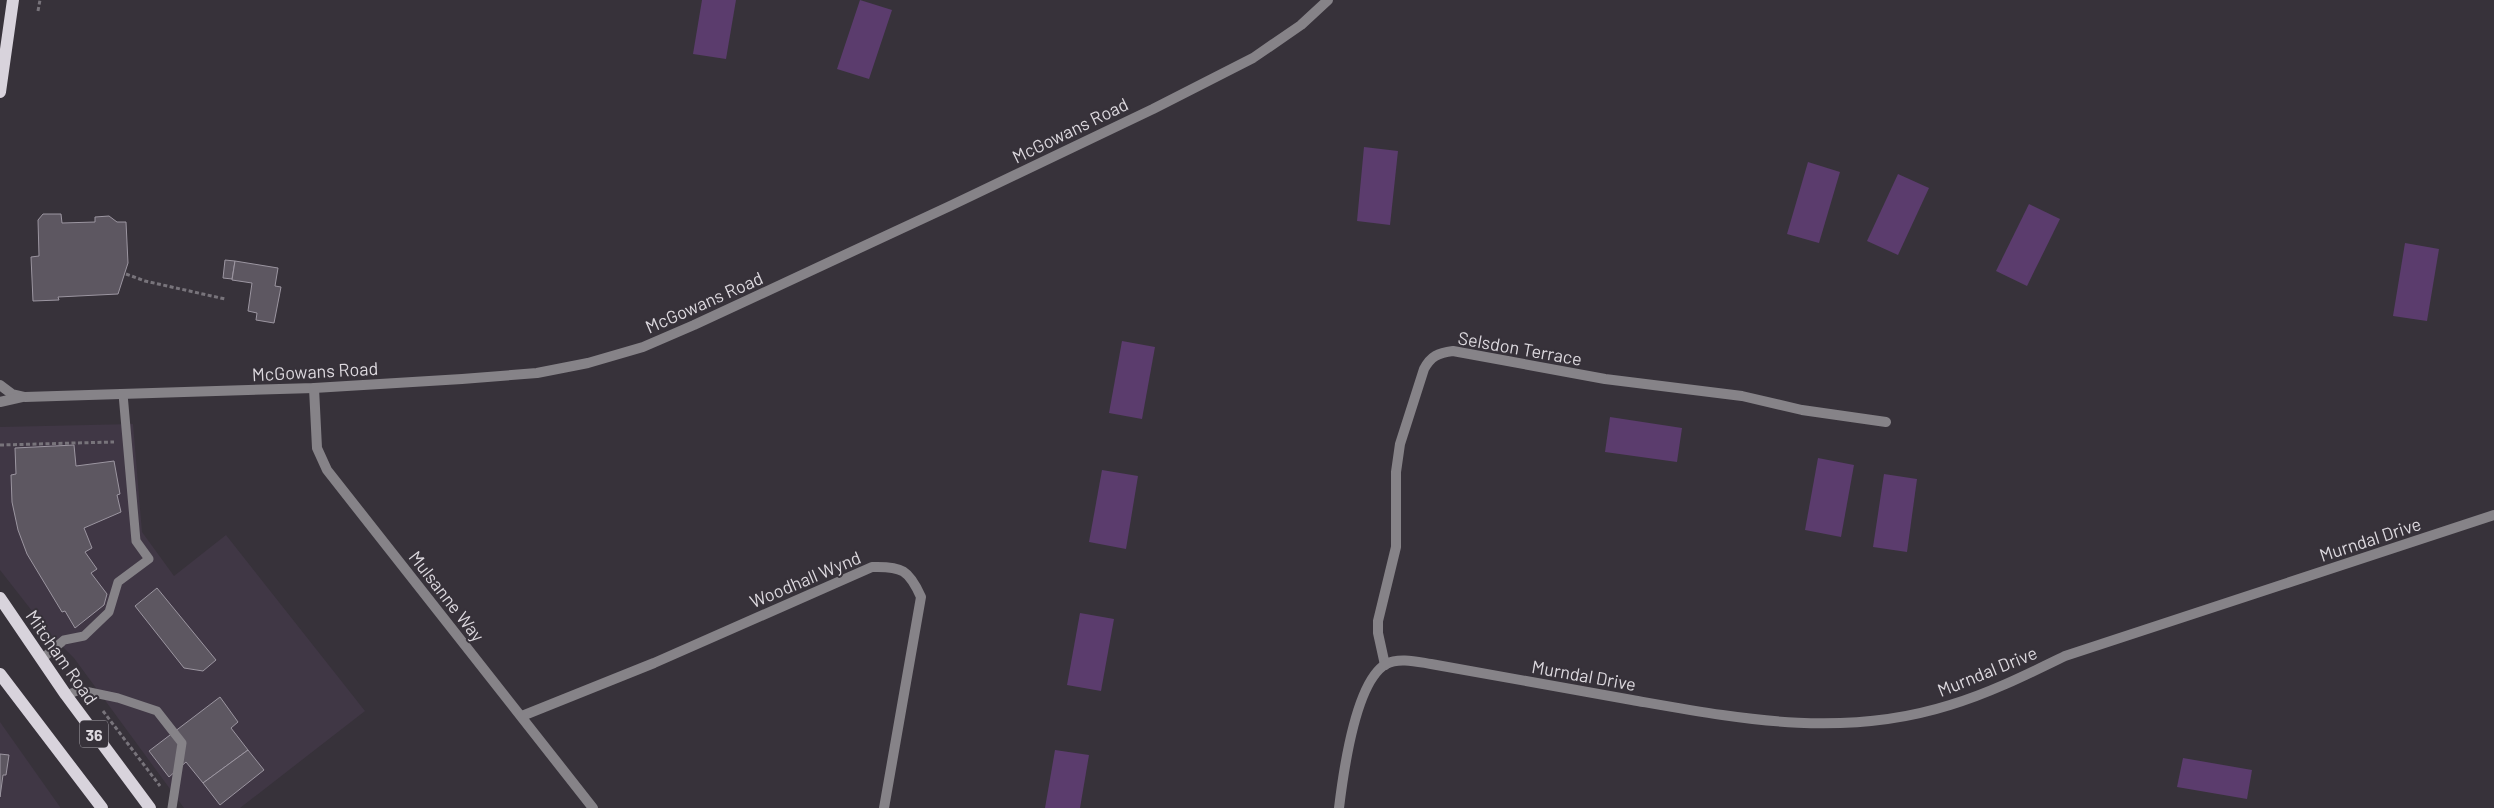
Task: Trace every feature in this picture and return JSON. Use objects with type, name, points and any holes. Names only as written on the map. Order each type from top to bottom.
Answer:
[{"type":"main road","points":[[0,92],[13,0]]},
{"type":"main road","name":"Mitcham Road","points":[[0,598],[66,695],[150,808]]},
{"type":"main road","name":"36","points":[[0,674],[101,807]]},
{"type":"street","name":"McGowans Road","points":[[0,402],[25,397],[314,388],[537,372],[588,363],[643,347],[942,210],[1153,109],[1253,58],[1301,25],[1328,0]]},
{"type":"street","name":"Selsdon Terrace","points":[[1385,665],[1378,633],[1378,621],[1396,547],[1396,472],[1400,444],[1424,370],[1430,358],[1440,353],[1453,350],[1605,379],[1742,396],[1802,410],[1886,422]]},
{"type":"street","name":"McGowans Road","points":[[0,385],[12,394],[25,397]]},
{"type":"street","name":"Mulsanne Way","points":[[314,388],[318,448],[327,470],[593,808]]},
{"type":"street","name":"Murndal Drive","points":[[1385,665],[1408,661],[1424,663],[1724,716],[1790,724],[1844,724],[1896,717],[1950,706],[2005,684],[2065,656],[2494,515]]},
{"type":"street","name":"Woodhall Wynd","points":[[522,716],[654,663],[872,567],[895,566],[912,577],[921,597],[884,808]]},
{"type":"street","points":[[1339,808],[1347,752],[1357,715],[1367,689],[1385,665]]},
{"type":"lane","points":[[42,658],[64,640],[84,636],[109,612],[118,582],[149,559],[136,541],[122,394]]},
{"type":"lane","points":[[66,695],[80,690],[118,698],[157,711],[182,743],[173,806]]},
{"type":"path","points":[[38,11],[40,0]]},
{"type":"path","points":[[126,274],[145,281],[225,299]]},
{"type":"path","points":[[0,445],[127,441]]},
{"type":"path","points":[[80,690],[100,706],[173,806]]},
{"type":"shaded area","points":[[702,0],[736,0],[726,59],[693,54]]},
{"type":"shaded area","points":[[860,0],[892,10],[869,79],[837,69]]},
{"type":"shaded area","points":[[1364,147],[1398,151],[1390,225],[1357,221]]},
{"type":"shaded area","points":[[1808,162],[1840,172],[1819,243],[1787,234]]},
{"type":"shaded area","points":[[1898,174],[1929,188],[1898,255],[1867,241]]},
{"type":"shaded area","points":[[2029,204],[2060,219],[2027,286],[1996,271]]},
{"type":"shaded area","points":[[2405,243],[2439,249],[2427,321],[2393,316]]},
{"type":"shaded area","points":[[1122,341],[1155,347],[1142,419],[1109,413]]},
{"type":"shaded area","points":[[1610,417],[1682,428],[1677,462],[1605,452]]},
{"type":"shaded area","points":[[133,424],[142,532],[174,576],[226,535],[365,711],[240,808],[184,808],[74,658],[50,634],[0,570],[0,427]]},
{"type":"shaded area","points":[[1818,458],[1854,465],[1841,537],[1805,530]]},
{"type":"shaded area","points":[[1102,470],[1138,476],[1126,549],[1089,542]]},
{"type":"shaded area","points":[[1884,474],[1917,479],[1907,552],[1873,547]]},
{"type":"shaded area","points":[[1080,613],[1114,619],[1101,691],[1067,685]]},
{"type":"shaded area","points":[[0,722],[60,807],[60,808],[0,808]]},
{"type":"shaded area","points":[[1055,750],[1089,755],[1080,808],[1045,808]]},
{"type":"shaded area","points":[[2183,758],[2252,770],[2247,799],[2177,787]]},
{"type":"building","points":[[43,214],[61,214],[62,223],[95,222],[95,217],[109,216],[117,222],[126,222],[128,263],[118,294],[58,297],[59,300],[33,301],[31,257],[39,256],[38,220]]},
{"type":"building","points":[[225,260],[235,261],[232,279],[223,278]]},
{"type":"building","points":[[235,261],[278,268],[275,286],[281,287],[274,323],[256,320],[257,313],[248,311],[252,283],[232,280]]},
{"type":"building","points":[[74,445],[76,466],[114,461],[120,494],[117,495],[121,512],[84,528],[92,548],[85,552],[97,569],[91,573],[107,594],[104,605],[75,628],[65,611],[62,612],[27,554],[18,530],[12,502],[11,475],[16,474],[15,448]]},
{"type":"building","points":[[157,588],[216,660],[203,671],[184,668],[135,606]]},
{"type":"building","points":[[220,697],[238,722],[231,728],[248,750],[203,783],[186,762],[169,777],[149,751]]},
{"type":"building","points":[[248,750],[264,770],[220,805],[203,783]]},
{"type":"building","points":[[0,754],[9,755],[6,775],[3,775],[0,797]]}]
